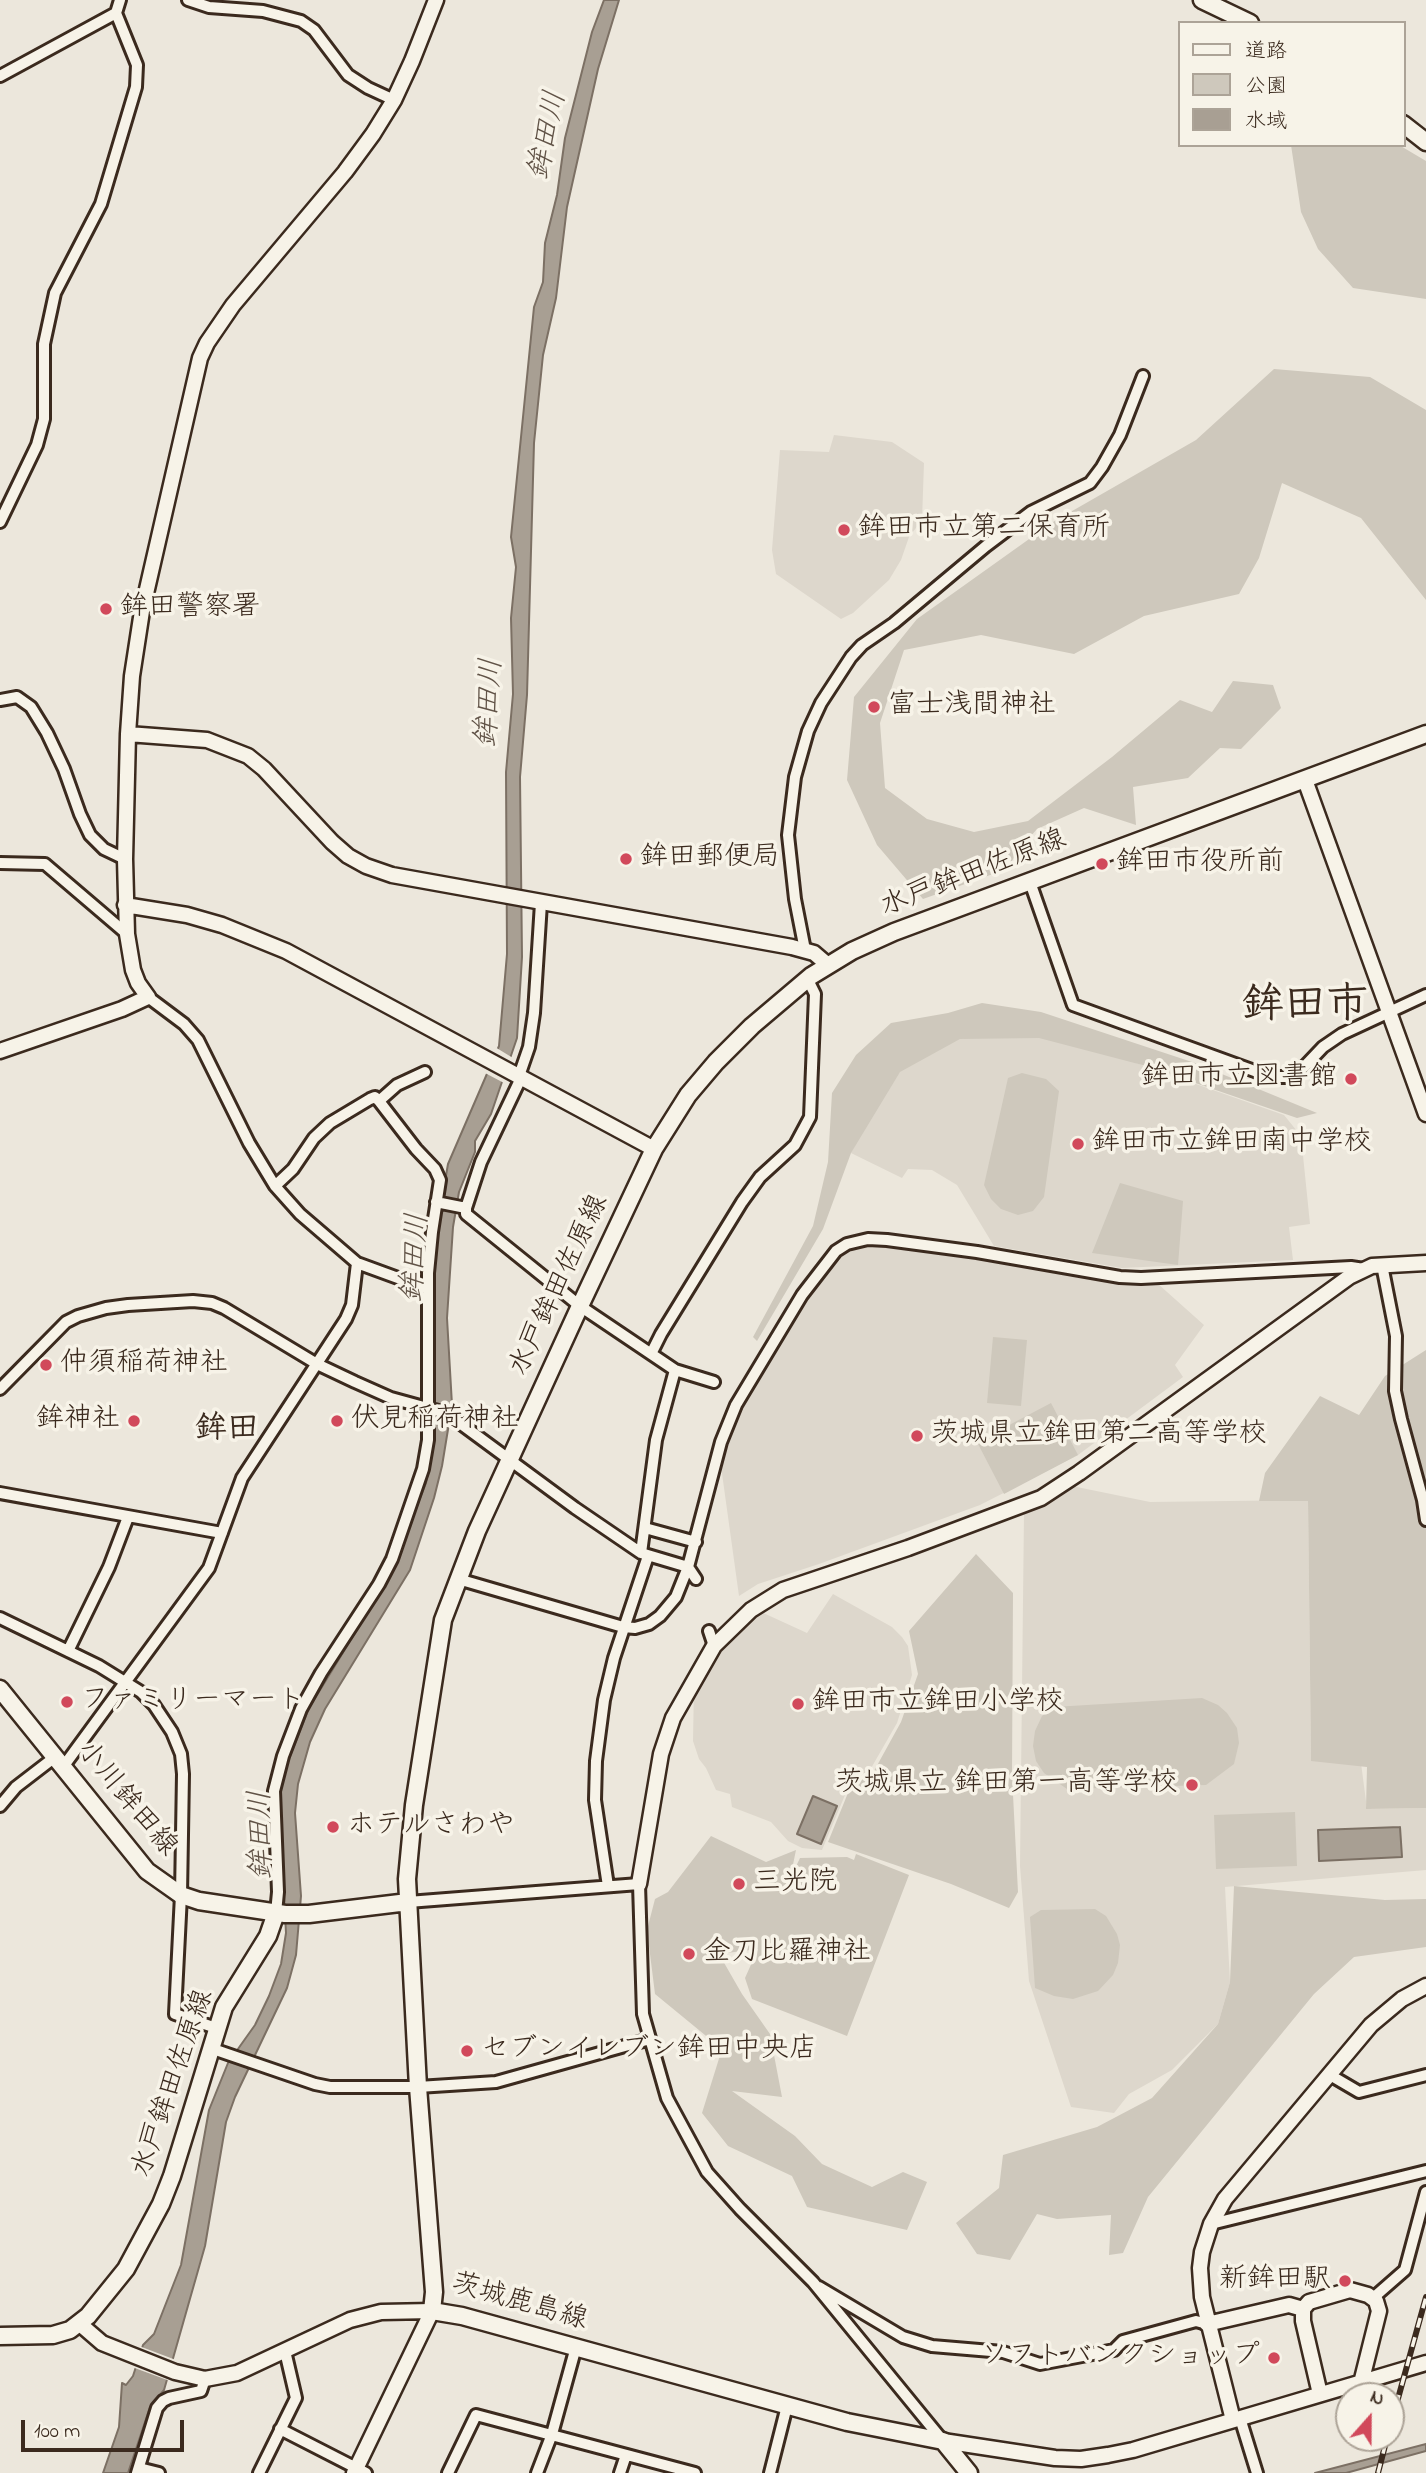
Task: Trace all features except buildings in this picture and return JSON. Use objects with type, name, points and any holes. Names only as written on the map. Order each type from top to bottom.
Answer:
[{"type":"main road","points":[[1202,0],[1246,21]]},
{"type":"main road","points":[[1405,126],[1426,142]]},
{"type":"main road","name":"水戸鉾田佐原線","points":[[408,1902],[407,1879],[413,1817],[433,1681],[443,1620],[458,1579],[510,1459],[654,1149],[688,1095],[716,1062],[751,1026],[807,978],[852,951],[919,921],[1426,734]]},
{"type":"main road","name":"小川鉾田線","points":[[0,1689],[148,1871],[181,1895],[199,1901],[280,1914]]},
{"type":"main road","points":[[280,1914],[306,1914],[408,1902]]},
{"type":"main road","name":"茨城鹿島線","points":[[408,1902],[418,2087],[434,2292],[432,2311],[462,2316],[884,2431],[943,2441]]},
{"type":"main road","name":"水戸鉾田佐原線","points":[[0,2336],[53,2335],[80,2324],[114,2287],[126,2269],[161,2204],[190,2122],[216,2028],[230,1995],[280,1914]]},
{"type":"main road","points":[[943,2441],[969,2473]]},
{"type":"street","points":[[0,522],[37,446],[44,419],[44,344],[55,293],[101,204],[135,87],[137,65],[116,13],[120,0]]},
{"type":"street","points":[[188,0],[209,7],[263,11],[301,21],[314,30],[348,75],[394,100]]},
{"type":"street","points":[[428,1289],[357,1263],[326,1238],[275,1186],[249,1143],[198,1040],[184,1024],[148,998],[138,983],[127,934],[125,859],[132,676],[142,611],[200,358],[206,343],[225,316],[351,164],[394,100],[436,0]]},
{"type":"street","points":[[0,76],[116,13]]},
{"type":"street","points":[[805,950],[795,899],[788,835],[795,777],[808,731],[821,703],[862,645],[894,623],[1031,512],[1090,483],[1120,435],[1143,376]]},
{"type":"street","points":[[0,700],[17,697],[31,707],[64,769],[90,835],[104,849],[125,859]]},
{"type":"street","points":[[128,734],[207,740],[248,756],[264,769],[348,856],[392,875],[805,950],[820,956],[828,965]]},
{"type":"street","points":[[1305,779],[1426,1114]]},
{"type":"street","points":[[0,863],[45,864],[127,934]]},
{"type":"street","points":[[1030,882],[1073,1005],[1271,1077],[1286,1077],[1304,1066],[1323,1047],[1342,1034],[1426,995]]},
{"type":"street","points":[[539,903],[534,1013],[529,1047],[464,1208],[474,1223],[580,1306],[676,1370],[714,1382]]},
{"type":"street","points":[[125,905],[187,915],[252,936],[313,964],[654,1149]]},
{"type":"street","points":[[651,1354],[742,1202],[760,1177],[795,1145],[810,1116],[815,994],[807,978]]},
{"type":"street","points":[[0,1051],[148,998]]},
{"type":"street","points":[[379,1101],[397,1085],[425,1072]]},
{"type":"street","points":[[275,1186],[293,1169],[314,1138],[330,1124],[375,1097],[435,1169],[440,1180],[428,1289],[432,1409],[423,1469],[392,1559],[379,1584],[321,1673],[291,1732],[283,1756],[274,1791],[280,1914]]},
{"type":"street","points":[[438,1202],[464,1208]]},
{"type":"street","points":[[458,1579],[623,1627],[635,1628],[649,1623],[669,1607],[688,1567],[718,1450],[736,1405],[802,1295],[828,1260],[847,1244],[868,1239],[887,1240],[977,1252],[1120,1277],[1141,1278],[1351,1267],[1364,1269],[1382,1265],[1426,1263]]},
{"type":"street","points":[[0,1806],[16,1787],[59,1762],[125,1681],[209,1568],[242,1478],[346,1319],[352,1305],[357,1263]]},
{"type":"street","points":[[1382,1265],[1396,1336],[1395,1391],[1426,1520]]},
{"type":"street","points":[[1335,2390],[1133,2450],[1081,2459],[1023,2455],[943,2441],[813,2283],[707,2172],[667,2098],[642,2014],[639,1884],[667,1733],[684,1695],[714,1646],[751,1610],[783,1590],[908,1548],[1041,1498],[1102,1457],[1287,1321],[1364,1269]]},
{"type":"street","points":[[0,1389],[66,1322],[90,1312],[128,1305],[193,1301],[212,1303],[317,1364],[391,1398],[432,1409],[457,1420],[575,1507],[645,1554],[688,1567],[696,1579]]},
{"type":"street","points":[[608,1886],[595,1800],[604,1700],[645,1554],[645,1528],[656,1440],[676,1370]]},
{"type":"street","points":[[0,1493],[222,1533]]},
{"type":"street","points":[[68,1651],[109,1567],[128,1517]]},
{"type":"street","points":[[645,1528],[696,1542]]},
{"type":"street","points":[[0,1618],[125,1681],[154,1705],[172,1732],[181,1754],[183,1774],[175,2014],[216,2028]]},
{"type":"street","points":[[709,1631],[714,1646]]},
{"type":"street","points":[[408,1902],[639,1884]]},
{"type":"street","points":[[1257,2473],[1236,2419],[1207,2324],[1202,2297],[1200,2268],[1211,2224],[1225,2199],[1376,2021],[1402,1999],[1426,1986]]},
{"type":"street","points":[[210,2048],[330,2087],[418,2087],[496,2082],[650,2039]]},
{"type":"street","points":[[1330,2075],[1359,2092],[1426,2075]]},
{"type":"street","points":[[1211,2224],[1426,2171]]},
{"type":"street","points":[[1373,2298],[1405,2270],[1426,2192]]},
{"type":"street","points":[[813,2283],[903,2337],[932,2346],[1003,2352],[1040,2364],[1114,2350],[1123,2341],[1196,2321],[1207,2324],[1289,2305],[1303,2309]]},
{"type":"street","points":[[1320,2394],[1303,2321],[1303,2309],[1309,2302],[1350,2290],[1363,2292],[1373,2298],[1379,2311],[1361,2382]]},
{"type":"street","points":[[80,2324],[102,2343],[176,2372],[205,2379],[237,2373],[350,2320],[401,2310],[432,2311],[359,2471],[280,2429]]},
{"type":"street","points":[[537,2473],[552,2434],[576,2347]]},
{"type":"street","points":[[259,2473],[296,2393],[285,2351]]},
{"type":"street","points":[[1364,2382],[1426,2363]]},
{"type":"street","points":[[159,2473],[138,2471],[157,2409],[163,2400],[201,2391],[205,2379]]},
{"type":"street","points":[[770,2473],[787,2406]]},
{"type":"street","points":[[448,2473],[476,2415],[693,2473]]},
{"type":"street","points":[[620,2473],[626,2455]]},
{"type":"shaded area","name":"鉾田市立第二保育所","points":[[834,435],[892,442],[924,463],[922,520],[909,537],[901,560],[889,580],[853,613],[841,619],[776,574],[772,550],[780,450],[829,452]]},
{"type":"shaded area","name":"鉾田市立鉾田南中学校","points":[[990,1034],[1068,1039],[1284,1115],[1301,1136],[1310,1224],[1289,1227],[1293,1260],[1122,1268],[994,1246],[957,1185],[932,1170],[908,1169],[902,1178],[851,1153],[872,1109],[888,1085],[914,1056],[948,1041]]},
{"type":"shaded area","name":"茨城県立鉾田第二高等学校","points":[[868,1245],[976,1257],[1118,1280],[1157,1283],[1204,1325],[1175,1365],[1183,1377],[1078,1455],[980,1505],[758,1584],[739,1596],[720,1459],[736,1417],[810,1294],[835,1262],[854,1247]]},
{"type":"shaded area","name":"茨城県立 鉾田第一高等学校","points":[[1072,1486],[1150,1502],[1308,1500],[1311,1760],[1361,1763],[1367,1809],[1426,1808],[1426,1870],[1225,1887],[1230,1982],[1218,2024],[1172,2070],[1129,2094],[1114,2113],[1071,2107],[1029,1981],[1020,1866],[1024,1513]]},
{"type":"shaded area","name":"鉾田市立鉾田小学校","points":[[833,1594],[892,1627],[902,1637],[908,1646],[912,1675],[897,1723],[870,1770],[850,1783],[822,1850],[802,1848],[788,1841],[771,1822],[732,1807],[730,1794],[716,1790],[699,1759],[693,1741],[694,1686],[722,1647],[759,1611],[807,1633]]},
{"type":"green space","points":[[1291,147],[1402,147],[1426,161],[1426,299],[1353,288],[1318,249],[1301,212]]},
{"type":"green space","points":[[1274,369],[1370,377],[1426,410],[1426,600],[1361,518],[1282,483],[1259,558],[1239,594],[1144,616],[1074,654],[981,635],[904,650],[880,723],[885,788],[927,819],[974,832],[1028,821],[1112,757],[1180,700],[1212,712],[1233,681],[1273,685],[1281,708],[1241,749],[1220,748],[1188,778],[1133,787],[1136,825],[1084,808],[1037,829],[1007,869],[923,899],[877,845],[847,780],[854,697],[917,619],[1053,522],[1196,440]]},
{"type":"green space","points":[[982,1003],[1041,1012],[1195,1063],[1317,1113],[1297,1118],[1146,1066],[1039,1038],[960,1039],[900,1072],[851,1153],[823,1229],[757,1341],[753,1337],[813,1226],[828,1162],[832,1093],[856,1055],[891,1023],[948,1013]]},
{"type":"green space","points":[[1022,1073],[1046,1079],[1059,1091],[1044,1197],[1033,1211],[1018,1215],[1001,1209],[991,1199],[984,1185],[1008,1078]]},
{"type":"green space","points":[[1120,1183],[1183,1201],[1178,1265],[1092,1253]]},
{"type":"green space","points":[[993,1337],[1027,1340],[1021,1406],[987,1403]]},
{"type":"green space","points":[[1426,1350],[1426,1808],[1366,1809],[1367,1767],[1311,1761],[1308,1501],[1259,1501],[1265,1473],[1320,1396],[1359,1415],[1385,1376]]},
{"type":"green space","points":[[1051,1403],[1078,1455],[1004,1494],[977,1442]]},
{"type":"green space","points":[[976,1554],[1013,1593],[1012,1775],[1018,1892],[1009,1908],[951,1884],[828,1842],[850,1788],[874,1771],[901,1722],[918,1674],[909,1631]]},
{"type":"green space","points":[[1202,1698],[1218,1705],[1227,1713],[1237,1728],[1239,1743],[1234,1764],[1206,1785],[1067,1789],[1044,1773],[1036,1761],[1033,1746],[1035,1731],[1042,1716],[1054,1707]]},
{"type":"green space","points":[[1295,1812],[1297,1866],[1216,1869],[1214,1815]]},
{"type":"green space","points":[[711,1836],[766,1862],[796,1850],[790,1879],[800,1858],[847,1857],[854,1860],[856,1854],[909,1875],[847,2036],[752,1999],[745,1978],[758,1949],[719,1954],[742,1994],[770,2034],[782,2097],[732,2091],[795,2136],[822,2164],[872,2187],[903,2172],[927,2182],[907,2230],[807,2207],[792,2176],[728,2146],[702,2113],[722,2049],[655,1994],[647,1930],[655,1899],[668,1892]]},
{"type":"green space","points":[[1234,1886],[1385,1900],[1426,1899],[1426,1947],[1354,1957],[1314,1994],[1148,2197],[1123,2253],[1109,2255],[1111,2215],[1057,2219],[1037,2214],[1010,2260],[977,2254],[956,2223],[999,2188],[1003,2155],[1097,2127],[1152,2098],[1218,2024],[1230,1982]]},
{"type":"green space","points":[[1095,1909],[1106,1916],[1120,1945],[1118,1963],[1113,1975],[1098,1991],[1073,1999],[1054,1996],[1035,1988],[1030,1917],[1041,1910]]},
{"type":"water","points":[[604,0],[619,0],[598,69],[567,207],[556,298],[543,355],[534,443],[527,695],[520,777],[522,957],[517,1038],[491,1114],[475,1141],[475,1152],[459,1192],[453,1227],[447,1318],[452,1405],[442,1466],[410,1570],[325,1709],[310,1742],[298,1784],[295,1813],[301,1896],[296,1955],[287,1988],[235,2097],[226,2122],[205,2246],[164,2390],[150,2407],[128,2473],[103,2473],[119,2427],[122,2383],[126,2385],[133,2376],[143,2345],[154,2334],[181,2265],[209,2110],[228,2063],[255,2025],[281,1964],[286,1933],[279,1804],[282,1777],[309,1708],[388,1579],[426,1483],[430,1452],[433,1250],[448,1164],[499,1046],[507,954],[506,772],[513,694],[511,618],[516,567],[511,537],[534,307],[543,282],[545,243],[557,195],[565,138],[592,32]]},
{"type":"water","points":[[813,1796],[837,1806],[821,1844],[797,1834]]},
{"type":"water","points":[[1400,1827],[1402,1857],[1319,1861],[1318,1830]]},
{"type":"water","points":[[1426,2444],[1426,2451],[1346,2473],[1315,2473],[1395,2452],[1405,2452],[1405,2449]]},
{"type":"pier","points":[[495,1047],[513,1058],[504,1083],[485,1073]]},
{"type":"pier","points":[[139,2346],[176,2360],[170,2381],[132,2367]]},
{"type":"railway","points":[[1403,2382],[1426,2297]]},
{"type":"railway","points":[[1378,2473],[1383,2452]]},
{"type":"place","name":"鉾田市立第二保育所","points":[[844,530]]},
{"type":"place","name":"鉾田警察署","points":[[106,609]]},
{"type":"place","name":"富士浅間神社","points":[[874,707]]},
{"type":"place","name":"鉾田郵便局","points":[[626,859]]},
{"type":"place","name":"鉾田市役所前","points":[[1102,864]]},
{"type":"place","name":"鉾田市立図書館","points":[[1351,1079]]},
{"type":"place","name":"鉾田市立鉾田南中学校","points":[[1078,1144]]},
{"type":"place","name":"仲須稲荷神社","points":[[46,1365]]},
{"type":"place","name":"鉾神社","points":[[134,1421]]},
{"type":"place","name":"伏見稲荷神社","points":[[337,1421]]},
{"type":"place","name":"茨城県立鉾田第二高等学校","points":[[917,1436]]},
{"type":"place","name":"ファミリーマート","points":[[67,1702]]},
{"type":"place","name":"鉾田市立鉾田小学校","points":[[798,1704]]},
{"type":"place","name":"茨城県立 鉾田第一高等学校","points":[[1192,1785]]},
{"type":"place","name":"ホテルさわや","points":[[333,1827]]},
{"type":"place","name":"三光院","points":[[739,1884]]},
{"type":"place","name":"金刀比羅神社","points":[[689,1954]]},
{"type":"place","name":"セブンイレブン鉾田中央店","points":[[467,2051]]},
{"type":"place","name":"新鉾田駅","points":[[1345,2281]]},
{"type":"place","name":"ソフトバンクショップ","points":[[1274,2358]]},
{"type":"district","name":"鉾田市","points":[[1305,1009]]},
{"type":"district","name":"鉾田","points":[[227,1432]]},
{"type":"water label","name":"鉾田川","points":[[550,136]]},
{"type":"water label","name":"鉾田川","points":[[492,703]]},
{"type":"water label","name":"鉾田川","points":[[418,1258]]},
{"type":"water label","name":"鉾田川","points":[[264,1835]]}]
